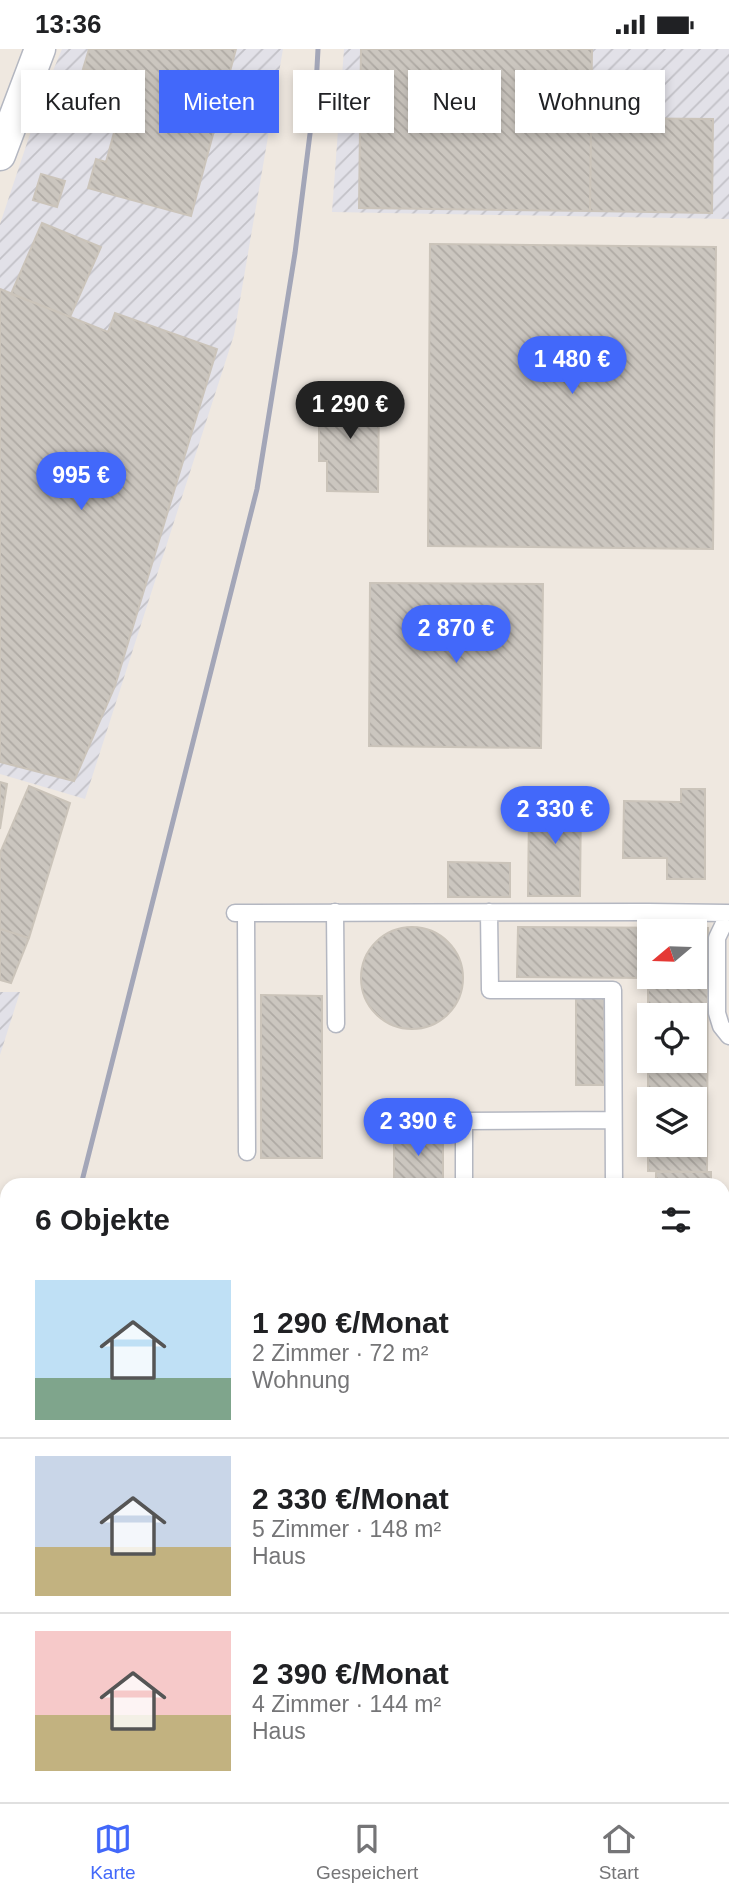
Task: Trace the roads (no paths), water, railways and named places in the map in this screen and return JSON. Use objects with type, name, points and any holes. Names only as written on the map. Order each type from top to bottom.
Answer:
[{"type":"street","points":[[0,155],[40,49]]},
{"type":"lane","points":[[335,912],[335,1024]]},
{"type":"lane","points":[[489,912],[490,990],[613,989],[614,1178]]},
{"type":"lane","points":[[247,1152],[241,913],[728,913],[717,938],[717,1013],[721,1026],[729,1036]]},
{"type":"lane","points":[[464,1178],[464,1121],[613,1121]]},
{"type":"railway","points":[[83,1178],[257,489],[295,253],[316,86],[318,49]]}]
